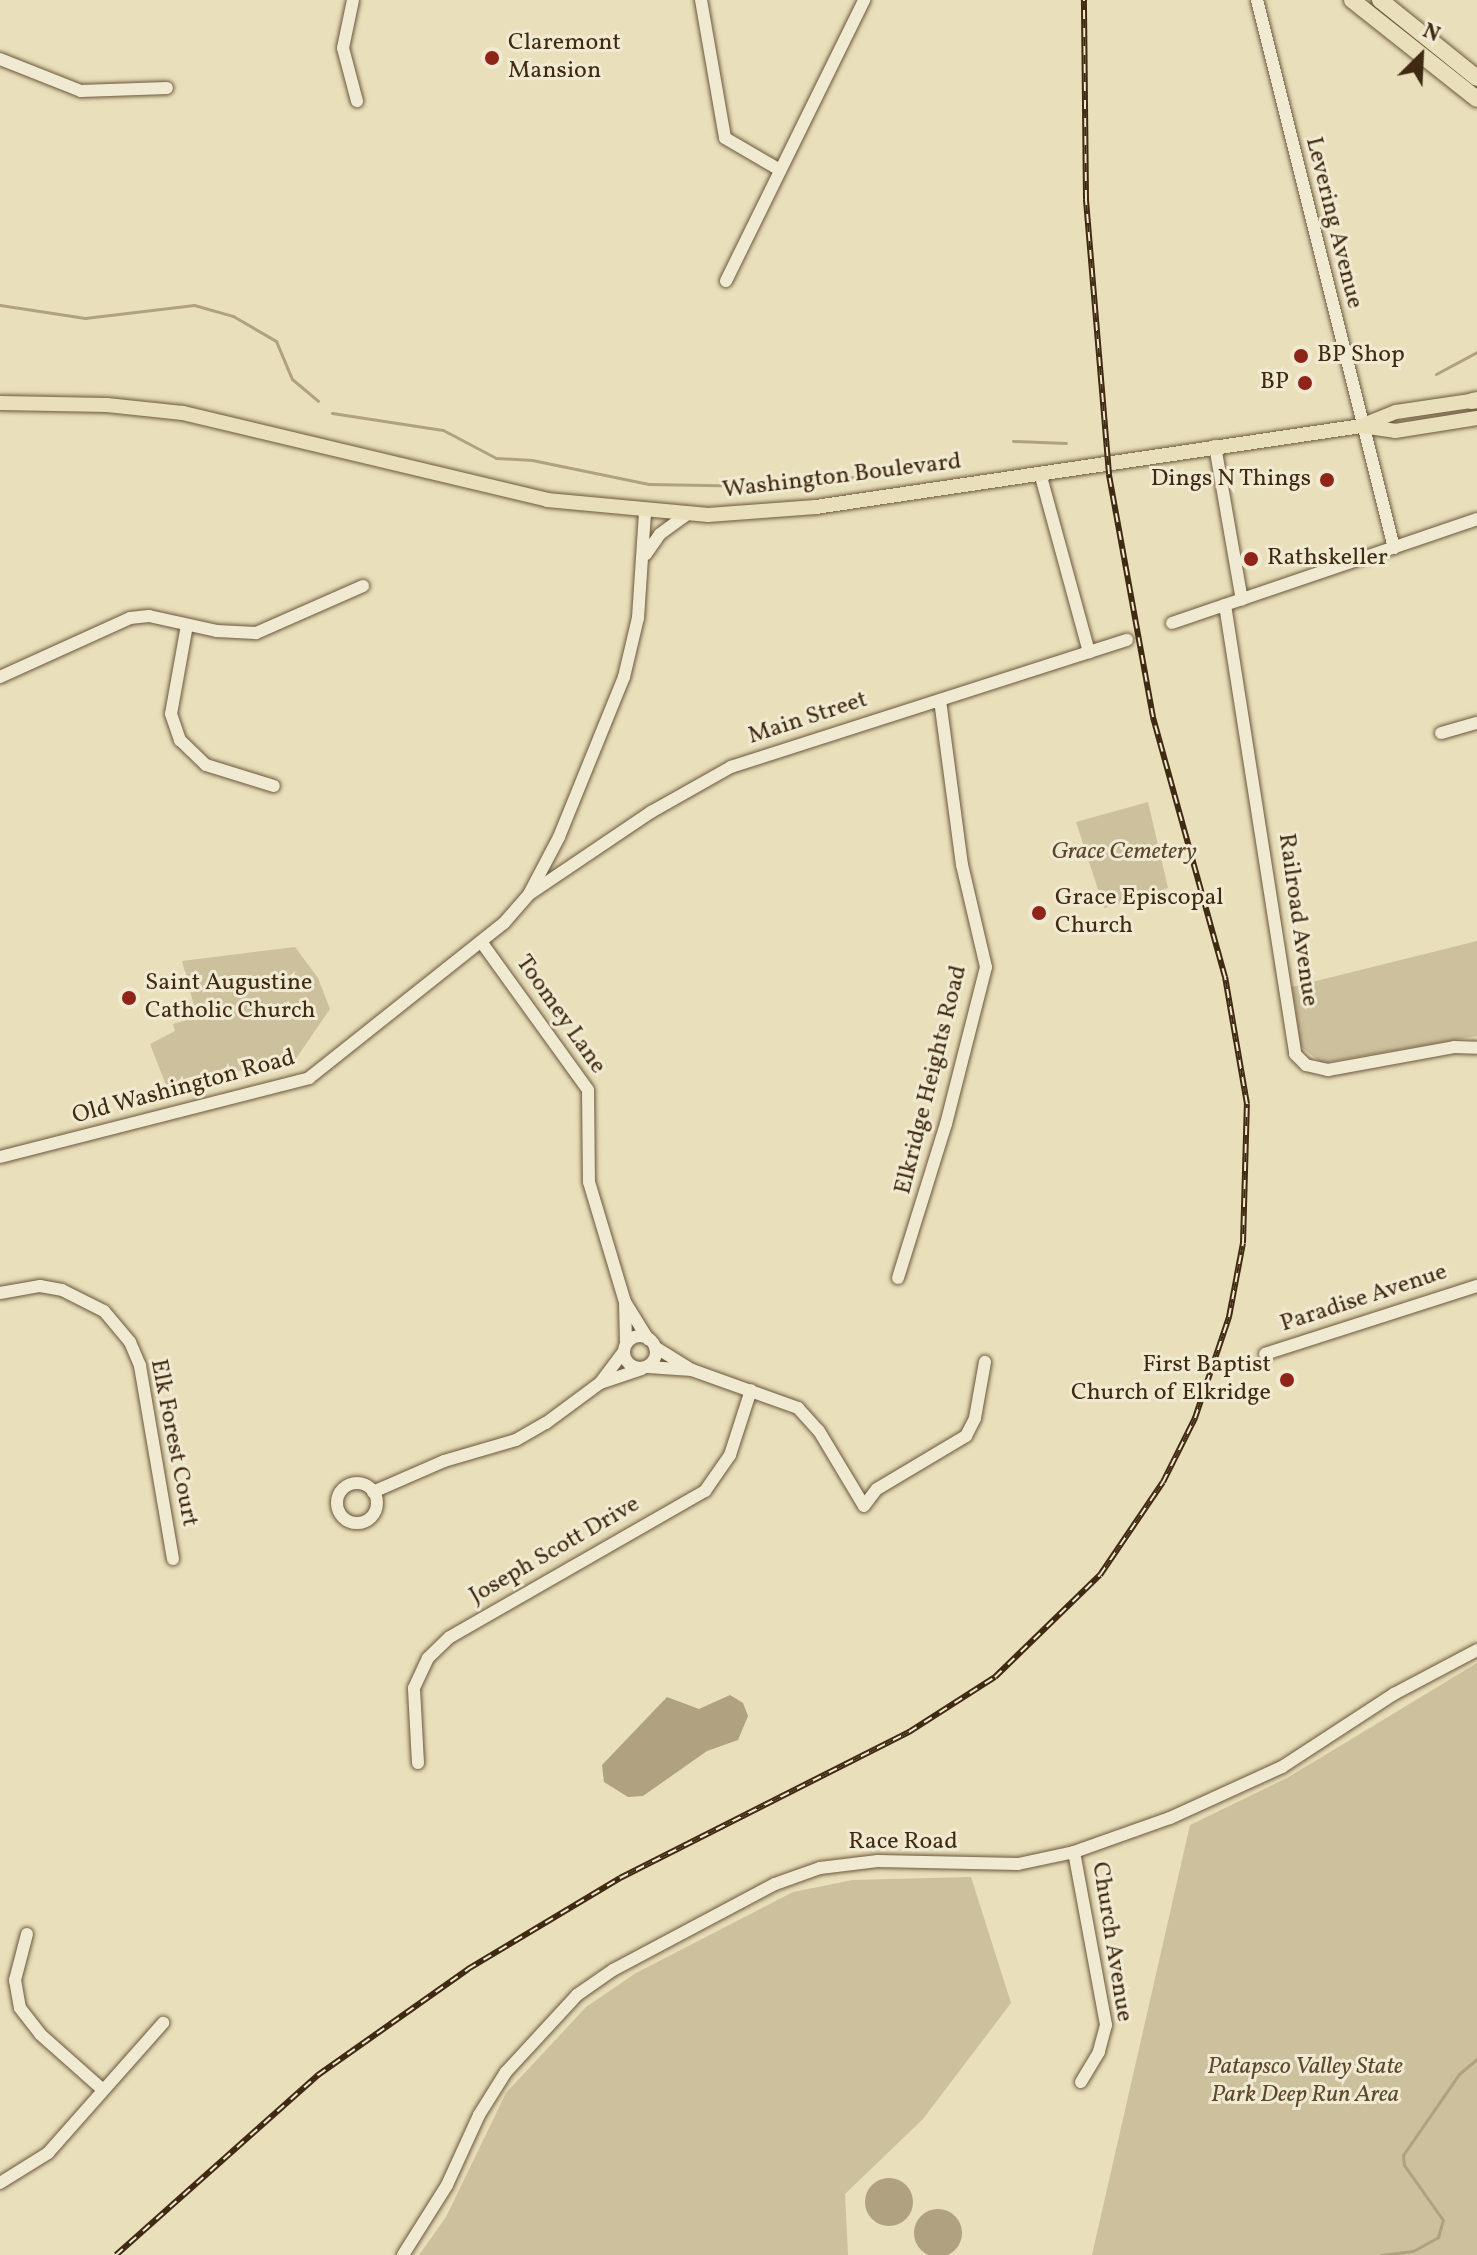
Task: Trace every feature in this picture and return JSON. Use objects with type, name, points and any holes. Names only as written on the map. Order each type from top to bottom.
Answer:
[{"type":"highway","points":[[1352,0],[1477,99]]},
{"type":"highway","points":[[1380,0],[1477,78]]},
{"type":"main road","name":"Washington Boulevard","points":[[0,403],[95,404],[195,415],[547,500],[645,513],[686,515],[790,510],[1361,426],[1396,412],[1475,400]]},
{"type":"main road","name":"Washington Boulevard","points":[[1361,426],[1395,431],[1477,418]]},
{"type":"street","points":[[353,0],[343,48],[357,101]]},
{"type":"street","points":[[701,0],[725,138],[780,170]]},
{"type":"street","points":[[726,281],[864,0]]},
{"type":"street","name":"Levering Avenue","points":[[1257,0],[1361,426],[1394,548]]},
{"type":"street","points":[[0,59],[81,91],[167,88]]},
{"type":"street","points":[[1215,446],[1242,600]]},
{"type":"street","points":[[1040,473],[1089,652]]},
{"type":"street","name":"Old Washington Road","points":[[0,1157],[309,1078],[482,943],[529,894],[574,806],[624,677],[638,618],[645,513]]},
{"type":"street","points":[[644,556],[660,534],[686,515]]},
{"type":"street","points":[[1172,623],[1477,519]]},
{"type":"street","points":[[0,677],[130,618],[149,616],[187,625],[256,633],[363,586]]},
{"type":"street","name":"Railroad Avenue","points":[[1225,605],[1295,1054],[1306,1065],[1328,1070],[1454,1047],[1477,1048]]},
{"type":"street","points":[[187,625],[171,714],[180,740],[206,765],[274,786]]},
{"type":"street","name":"Main Street","points":[[529,894],[707,778],[790,746],[1127,640]]},
{"type":"street","name":"Elkridge Heights Road","points":[[898,1278],[950,1111],[986,967],[959,849],[940,701]]},
{"type":"street","points":[[1441,733],[1477,723]]},
{"type":"street","name":"Toomey Lane","points":[[482,943],[588,1090],[589,1182],[625,1302],[652,1343]]},
{"type":"street","name":"Elk Forest Court","points":[[0,1293],[40,1286],[62,1290],[85,1299],[118,1324],[140,1366],[173,1559]]},
{"type":"street","name":"Paradise Avenue","points":[[1265,1354],[1477,1286]]},
{"type":"street","name":"Toomey Lane","points":[[625,1302],[625,1348]]},
{"type":"street","points":[[600,1383],[625,1348],[638,1336],[692,1370],[785,1400],[809,1417],[864,1506],[877,1489],[966,1436],[975,1418],[985,1362]]},
{"type":"street","points":[[645,1368],[652,1343]]},
{"type":"street","points":[[625,1348],[629,1364],[645,1368],[692,1370]]},
{"type":"street","points":[[373,1492],[444,1461],[516,1440],[600,1383],[645,1368]]},
{"type":"street","name":"Joseph Scott Drive","points":[[418,1763],[414,1688],[428,1658],[450,1637],[705,1491],[730,1455],[751,1390]]},
{"type":"street","name":"Race Road","points":[[403,2255],[447,2185],[479,2115],[506,2072],[577,1995],[613,1970],[753,1895],[820,1868],[878,1861],[992,1866],[1074,1852],[1251,1784],[1394,1694],[1477,1650]]},
{"type":"street","name":"Church Avenue","points":[[1074,1852],[1106,2025],[1099,2052],[1081,2082]]},
{"type":"street","points":[[27,1934],[15,1980],[20,2008],[40,2034],[103,2090]]},
{"type":"street","points":[[0,2183],[32,2167],[163,2023]]},
{"type":"green space","name":"Grace Cemetery","points":[[1148,802],[1168,888],[1104,908],[1076,822]]},
{"type":"green space","points":[[1477,941],[1477,1036],[1322,1063],[1301,1047],[1292,987]]},
{"type":"green space","points":[[295,947],[318,978],[330,1009],[295,1060],[166,1085],[150,1044],[175,1031],[173,1024],[197,1017],[182,961]]},
{"type":"green space","name":"Patapsco Valley State Park Deep Run Area","points":[[1477,1663],[1477,2255],[1092,2255],[1190,1825],[1287,1778]]},
{"type":"green space","points":[[971,1877],[1011,2003],[923,2119],[845,2194],[848,2255],[419,2255],[446,2217],[506,2093],[586,2007],[636,1973],[793,1892],[853,1880]]},
{"type":"shaded area","points":[[730,1695],[743,1703],[748,1716],[738,1740],[707,1751],[643,1796],[628,1797],[604,1782],[602,1765],[667,1697],[699,1709]]},
{"type":"shaded area","points":[[889,2178],[906,2185],[913,2202],[906,2219],[889,2226],[872,2219],[865,2202],[872,2185]]},
{"type":"shaded area","points":[[938,2209],[955,2216],[962,2233],[955,2250],[938,2257],[921,2250],[914,2233],[921,2216]]},
{"type":"waterway","points":[[0,305],[85,318],[194,305],[233,316],[276,341],[292,379],[318,401]]},
{"type":"waterway","points":[[1436,374],[1477,352]]},
{"type":"waterway","points":[[332,413],[443,430],[496,458],[532,460],[649,484],[762,486],[877,475],[899,466]]},
{"type":"waterway","points":[[1013,441],[1066,443]]},
{"type":"waterway","points":[[912,463],[924,461]]},
{"type":"waterway","points":[[1381,2255],[1413,2251],[1438,2237],[1443,2220],[1404,2165],[1403,2155],[1459,2074],[1477,2059]]},
{"type":"railway","points":[[116,2255],[318,2075],[468,1969],[620,1878],[909,1732],[995,1677],[1100,1575],[1163,1482],[1195,1418],[1229,1317],[1243,1243],[1247,1104],[1225,977],[1153,717],[1109,474],[1086,199],[1084,0]]},
{"type":"place","name":"Claremont Mansion","points":[[492,58]]},
{"type":"place","name":"BP Shop","points":[[1301,356]]},
{"type":"place","name":"BP","points":[[1305,383]]},
{"type":"place","name":"Dings N Things","points":[[1327,480]]},
{"type":"place","name":"Rathskeller","points":[[1251,559]]},
{"type":"place","name":"Grace Episcopal Church","points":[[1039,913]]},
{"type":"place","name":"Saint Augustine Catholic Church","points":[[129,998]]},
{"type":"place","name":"First Baptist Church of Elkridge","points":[[1287,1380]]}]
